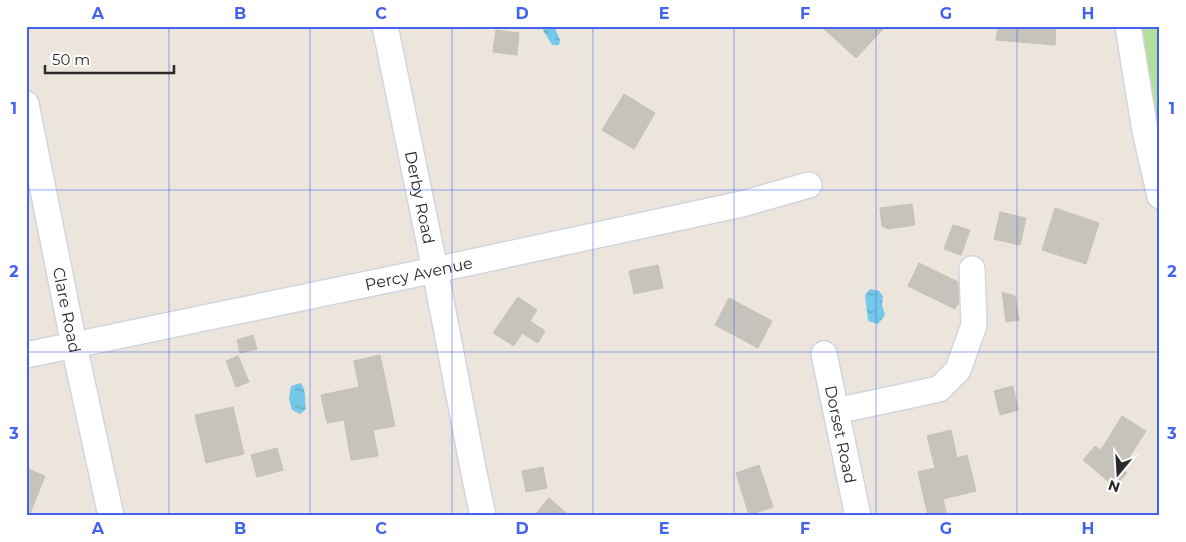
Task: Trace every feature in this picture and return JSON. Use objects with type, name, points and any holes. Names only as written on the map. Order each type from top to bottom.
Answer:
[{"type":"street","name":"Derby Road","points":[[385,26],[483,516]]},
{"type":"street","points":[[1128,26],[1146,131],[1160,196]]},
{"type":"street","name":"Clare Road","points":[[26,104],[74,345],[111,516]]},
{"type":"street","name":"Percy Avenue","points":[[26,355],[742,204],[809,185]]},
{"type":"street","points":[[836,411],[939,389],[958,370],[974,325],[972,269]]},
{"type":"street","name":"Dorset Road","points":[[824,354],[858,516]]},
{"type":"green space","points":[[1139,26],[1160,26],[1160,133],[1158,133]]},
{"type":"water","points":[[545,26],[554,26],[560,40],[559,45],[552,45],[543,30]]},
{"type":"water","points":[[870,289],[879,291],[883,296],[882,305],[885,315],[878,324],[868,321],[865,295]]},
{"type":"water","points":[[301,383],[305,393],[306,409],[300,414],[292,410],[289,399],[291,386]]},
{"type":"building","points":[[821,26],[886,26],[856,58]]},
{"type":"building","points":[[998,26],[1056,26],[1055,45],[996,40]]},
{"type":"building","points":[[496,30],[519,33],[517,55],[493,52]]},
{"type":"building","points":[[624,94],[655,113],[634,149],[602,130]]},
{"type":"building","points":[[912,204],[915,225],[888,229],[882,226],[880,208]]},
{"type":"building","points":[[1055,208],[1099,223],[1086,264],[1042,250]]},
{"type":"building","points":[[1000,212],[1026,218],[1020,245],[994,239]]},
{"type":"building","points":[[953,225],[970,230],[961,255],[944,249]]},
{"type":"building","points":[[919,263],[958,282],[959,302],[955,309],[908,286]]},
{"type":"building","points":[[658,265],[663,288],[634,294],[629,271]]},
{"type":"building","points":[[1002,292],[1015,296],[1019,320],[1006,322]]},
{"type":"building","points":[[518,297],[537,310],[530,321],[545,331],[538,343],[522,333],[514,346],[493,333]]},
{"type":"building","points":[[729,298],[772,321],[758,348],[715,325]]},
{"type":"building","points":[[253,335],[257,349],[240,353],[237,340]]},
{"type":"building","points":[[380,355],[395,426],[373,430],[378,456],[351,460],[344,420],[327,423],[321,395],[359,387],[354,361]]},
{"type":"building","points":[[238,356],[249,382],[236,387],[226,361]]},
{"type":"building","points":[[1013,386],[1018,410],[1000,415],[994,391]]},
{"type":"building","points":[[233,407],[244,454],[206,463],[195,415]]},
{"type":"building","points":[[1122,416],[1146,431],[1122,468],[1127,473],[1115,487],[1083,460],[1095,446],[1101,450]]},
{"type":"building","points":[[951,430],[957,458],[967,455],[976,491],[943,499],[947,516],[928,516],[918,472],[935,468],[927,436]]},
{"type":"building","points":[[277,448],[283,470],[257,477],[251,455]]},
{"type":"building","points":[[759,465],[773,507],[749,515],[736,473]]},
{"type":"building","points":[[543,467],[547,488],[526,492],[522,471]]},
{"type":"building","points":[[26,468],[45,476],[29,516],[26,516]]},
{"type":"building","points":[[549,498],[570,516],[534,516]]}]
